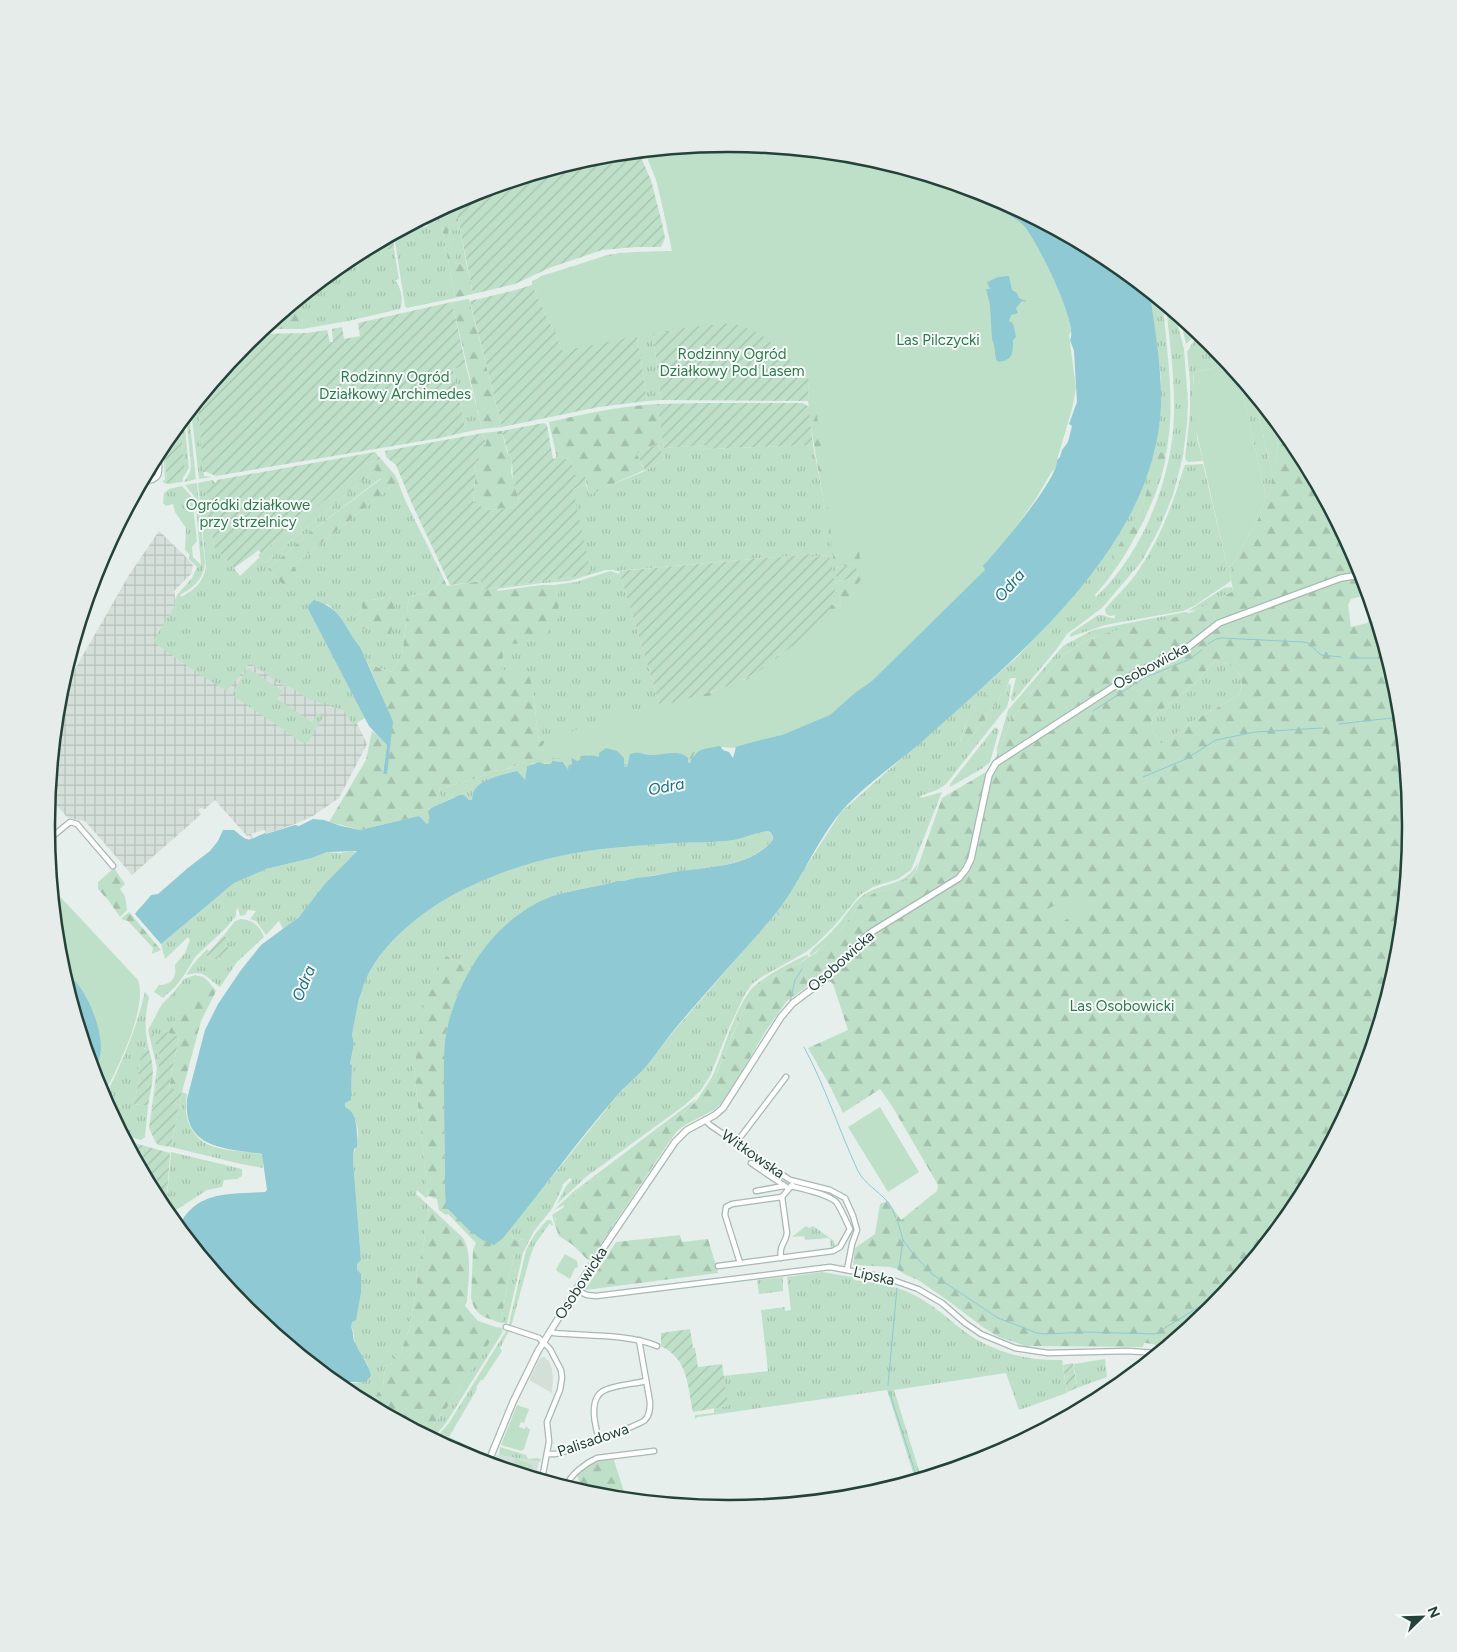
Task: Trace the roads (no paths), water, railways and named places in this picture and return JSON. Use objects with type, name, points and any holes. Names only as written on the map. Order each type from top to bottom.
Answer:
[{"type":"street","points":[[151,480],[158,477],[159,468]]},
{"type":"street","name":"Osobowicka","points":[[491,1456],[520,1387],[550,1331],[683,1133],[723,1108],[774,1027],[793,1003],[828,977],[870,933],[959,878],[962,874],[971,858],[993,766],[1002,758],[1135,673],[1187,648],[1219,624],[1341,578],[1354,576]]},
{"type":"street","points":[[55,834],[70,822],[77,824],[113,866]]},
{"type":"street","points":[[736,1143],[786,1077]]},
{"type":"street","name":"Witkowska","points":[[706,1120],[789,1185],[830,1190],[842,1196],[847,1202],[857,1230],[847,1270]]},
{"type":"street","points":[[718,1266],[836,1250],[840,1247],[849,1231],[836,1202],[832,1199],[789,1185],[751,1163]]},
{"type":"street","points":[[756,1191],[789,1185]]},
{"type":"street","points":[[781,1258],[780,1248],[786,1239],[787,1233],[782,1196],[789,1185]]},
{"type":"street","points":[[740,1264],[725,1215],[726,1207],[732,1204],[782,1196]]},
{"type":"street","name":"Lipska","points":[[576,1290],[581,1294],[591,1296],[830,1268],[896,1280],[918,1289],[942,1303],[981,1334],[1015,1348],[1048,1353],[1130,1351],[1148,1352]]},
{"type":"street","points":[[506,1327],[538,1338],[544,1342],[558,1362],[562,1378],[560,1390],[547,1422],[549,1442],[543,1474]]},
{"type":"street","points":[[550,1331],[554,1334],[639,1340],[657,1346]]},
{"type":"street","name":"Palisadowa","points":[[547,1454],[555,1454],[599,1439],[639,1424],[647,1418],[650,1407],[639,1340]]},
{"type":"street","points":[[599,1439],[593,1420],[596,1401],[601,1392],[646,1381]]},
{"type":"street","points":[[570,1481],[589,1462],[597,1458],[654,1451]]},
{"type":"water","name":"Odra","points":[[1009,214],[1065,243],[1103,266],[1151,302],[1161,392],[1161,406],[1153,457],[1135,505],[1109,550],[1077,592],[1041,632],[1002,670],[870,784],[840,813],[831,824],[793,889],[776,913],[687,1015],[648,1064],[586,1132],[503,1238],[494,1245],[482,1240],[469,1230],[446,1207],[445,1044],[447,1027],[452,1011],[465,979],[474,963],[495,935],[508,923],[522,912],[546,899],[566,892],[617,881],[727,865],[752,856],[763,849],[773,840],[772,835],[767,831],[727,841],[653,844],[582,852],[550,858],[487,879],[457,893],[429,910],[404,929],[377,959],[364,984],[359,998],[352,1035],[354,1044],[350,1064],[352,1065],[351,1100],[345,1103],[345,1107],[353,1114],[357,1131],[357,1147],[354,1149],[353,1160],[361,1260],[357,1264],[357,1270],[361,1274],[361,1292],[356,1320],[352,1322],[351,1327],[354,1341],[371,1376],[365,1382],[348,1382],[284,1332],[252,1302],[222,1270],[183,1220],[195,1206],[216,1196],[265,1192],[267,1190],[262,1154],[234,1150],[209,1143],[199,1137],[192,1128],[188,1115],[187,1099],[205,1030],[218,1004],[261,945],[299,917],[324,885],[357,851],[327,852],[312,858],[266,869],[234,883],[161,944],[135,914],[151,895],[158,894],[210,851],[218,841],[223,830],[234,830],[248,839],[295,825],[299,826],[313,819],[324,820],[360,830],[419,816],[427,824],[430,821],[428,811],[433,807],[460,795],[464,795],[469,800],[472,800],[473,793],[479,785],[501,775],[517,771],[525,780],[527,766],[540,762],[551,764],[552,761],[563,762],[568,770],[572,764],[571,758],[578,761],[587,756],[599,757],[599,753],[606,748],[617,751],[624,758],[624,766],[627,767],[630,754],[636,753],[654,755],[680,753],[688,758],[688,763],[690,763],[698,752],[720,746],[723,750],[729,752],[733,758],[736,747],[782,735],[830,715],[872,681],[985,570],[983,566],[1026,514],[1048,482],[1062,450],[1068,442],[1072,426],[1069,424],[1077,402],[1074,351],[1070,340],[1071,331],[1063,301],[1047,264],[1022,224]]},
{"type":"water","points":[[1009,276],[1012,290],[1017,293],[1019,298],[1026,302],[1022,301],[1016,308],[1018,313],[1011,315],[1009,321],[1013,323],[1016,337],[1013,340],[1010,358],[999,362],[996,360],[992,339],[990,305],[986,289],[990,289],[987,282],[998,277]]},
{"type":"water","points":[[314,600],[332,609],[342,619],[360,647],[389,712],[393,722],[387,774],[383,774],[387,745],[369,726],[307,607]]},
{"type":"water","points":[[73,979],[92,1009],[99,1031],[101,1053],[98,1062]]},
{"type":"waterway","points":[[1208,644],[1222,638],[1303,642],[1308,643],[1321,655],[1341,657]]},
{"type":"waterway","points":[[1093,711],[1144,678],[1188,660],[1202,650]]},
{"type":"waterway","points":[[1352,658],[1380,658]]},
{"type":"waterway","points":[[1339,724],[1393,718]]},
{"type":"waterway","points":[[1143,777],[1186,759],[1216,740],[1255,732],[1322,728]]},
{"type":"waterway","points":[[790,1002],[795,980],[802,969]]},
{"type":"waterway","points":[[804,1047],[819,1077],[858,1171],[867,1183],[887,1201],[896,1218]]},
{"type":"waterway","points":[[898,1222],[903,1240],[932,1274],[998,1318],[1037,1333],[1155,1334],[1201,1305]]},
{"type":"waterway","points":[[899,1268],[903,1240]]},
{"type":"waterway","points":[[888,1385],[897,1288]]},
{"type":"waterway","points":[[889,1391],[915,1473]]},
{"type":"park label","name":"Las Pilczycki","points":[[938,340]]},
{"type":"park label","name":"Rodzinny Ogród Działkowy Pod Lasem","points":[[732,362]]},
{"type":"park label","name":"Rodzinny Ogród Działkowy Archimedes","points":[[395,386]]},
{"type":"park label","name":"Ogródki działkowe przy strzelnicy","points":[[248,514]]},
{"type":"park label","name":"Las Osobowicki","points":[[1122,1006]]}]
